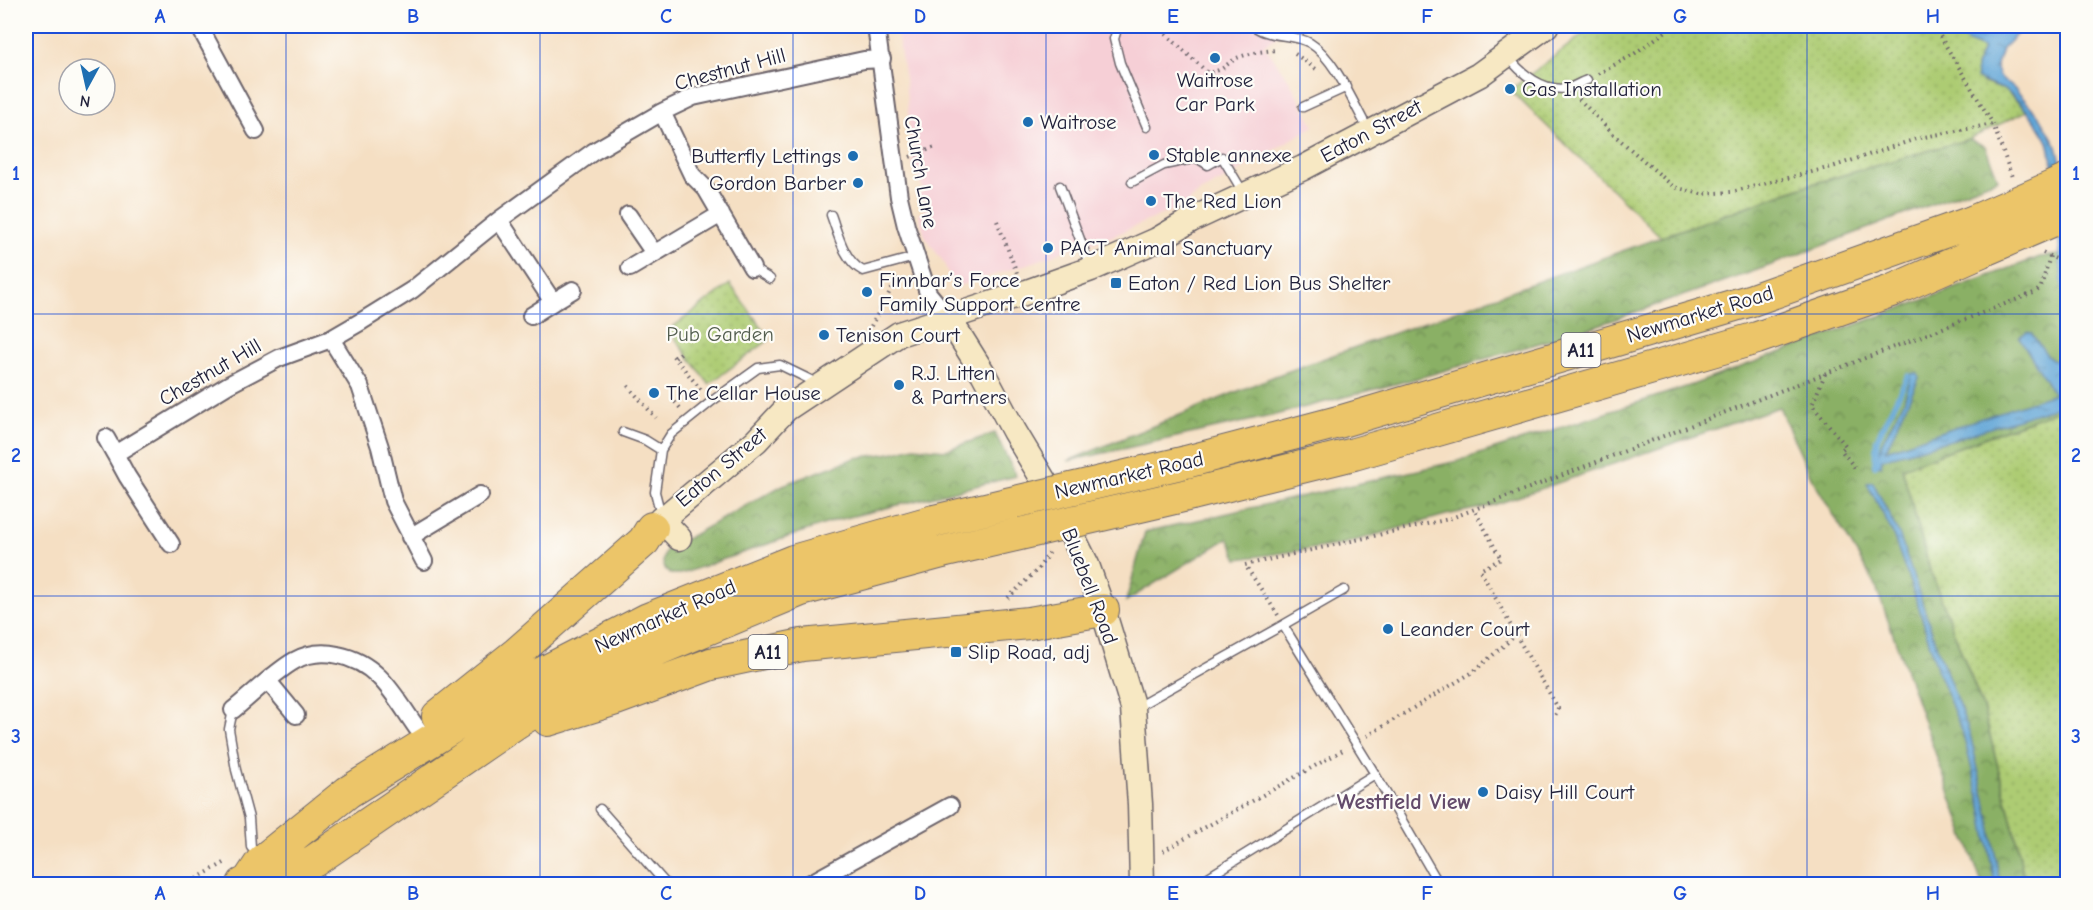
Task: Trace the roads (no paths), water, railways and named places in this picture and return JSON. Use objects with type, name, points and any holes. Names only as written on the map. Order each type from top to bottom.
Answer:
[{"type":"highway","name":"Newmarket Road","points":[[251,872],[278,878],[314,861],[548,703],[642,656],[801,590],[942,552],[1354,454],[1757,338],[1891,291],[2067,180]]},
{"type":"highway","name":"Newmarket Road","points":[[251,872],[348,792],[527,681],[648,619],[793,561],[934,521],[1186,462],[1342,421],[1752,300],[2067,213]]},
{"type":"highway","points":[[348,792],[419,731],[517,653],[644,541],[664,528]]},
{"type":"highway","name":"A11","points":[[517,722],[532,725],[616,699],[711,664],[802,645],[1029,623],[1103,610]]},
{"type":"street","points":[[199,26],[256,131]]},
{"type":"street","name":"Church Lane","points":[[876,26],[899,197],[915,257],[928,293],[948,317]]},
{"type":"street","name":"Eaton Street","points":[[664,528],[756,441],[786,409],[899,334],[1091,269],[1157,240],[1191,220],[1294,172],[1479,75],[1546,26]]},
{"type":"street","name":"Chestnut Hill","points":[[115,454],[228,385],[279,358],[331,339],[412,290],[499,220],[594,152],[662,112],[693,98],[853,63],[882,59]]},
{"type":"street","name":"Chestnut Hill","points":[[662,112],[692,175],[706,189],[752,268]]},
{"type":"street","points":[[630,268],[721,214]]},
{"type":"street","points":[[628,215],[654,253]]},
{"type":"street","points":[[499,220],[553,302]]},
{"type":"street","points":[[531,316],[573,290]]},
{"type":"street","name":"Bluebell Road","points":[[948,317],[983,373],[1050,491],[1087,565],[1103,610],[1133,708],[1140,804],[1142,885]]},
{"type":"street","points":[[331,339],[360,386],[380,447],[393,501],[424,561]]},
{"type":"street","points":[[105,438],[171,544]]},
{"type":"street","points":[[410,537],[480,495]]},
{"type":"street","points":[[233,710],[295,660],[324,652],[350,657],[365,663],[384,682],[419,731]]},
{"type":"street","points":[[268,681],[296,715]]},
{"type":"street","points":[[809,885],[950,806]]},
{"type":"lane","points":[[1118,26],[1114,39],[1120,63],[1147,127]]},
{"type":"lane","points":[[1253,26],[1266,32],[1286,34],[1311,44],[1327,60],[1347,87],[1356,109],[1370,132]]},
{"type":"lane","points":[[1506,55],[1517,69],[1532,80],[1553,88],[1568,88],[1587,80]]},
{"type":"lane","points":[[1303,107],[1347,87]]},
{"type":"lane","points":[[1131,182],[1164,165],[1197,158],[1208,165],[1222,157],[1245,195]]},
{"type":"lane","points":[[1060,186],[1091,269]]},
{"type":"lane","points":[[831,215],[849,258],[855,267],[863,271],[915,257]]},
{"type":"lane","points":[[752,268],[770,279]]},
{"type":"lane","points":[[664,528],[655,492],[661,450],[671,434],[758,368],[780,365],[822,386]]},
{"type":"lane","points":[[623,432],[645,440],[661,450]]},
{"type":"lane","points":[[1133,708],[1344,590]]},
{"type":"lane","points":[[1283,625],[1356,742],[1439,885]]},
{"type":"lane","points":[[233,710],[229,729],[236,770],[249,818],[251,872]]},
{"type":"lane","points":[[1197,885],[1375,774]]},
{"type":"lane","points":[[600,809],[666,885]]},
{"type":"water","points":[[1951,26],[2025,26],[2002,49],[1996,68],[1999,76],[2016,90],[2041,118],[2057,146],[2062,166],[2067,230],[2067,344],[2053,170],[2048,142],[2030,114],[2012,95],[1977,78],[1976,67],[1983,48],[1968,42],[1950,29]]},
{"type":"water","points":[[2027,332],[2031,333],[2047,355],[2067,371],[2067,419],[2061,408],[2056,407],[1882,459],[1881,466],[1875,465],[1882,442],[1904,401],[1912,373],[1918,374],[1919,378],[1886,450],[2054,394],[2019,337]]},
{"type":"water","points":[[1873,482],[1900,537],[1937,647],[1970,734],[1989,818],[2000,884],[1995,884],[1980,801],[1963,734],[1938,672],[1920,611],[1892,532],[1867,483]]},
{"type":"waterway","points":[[1875,465],[1877,439],[1908,376]]},
{"type":"place","name":"Waitrose Car Park","points":[[1215,58]]},
{"type":"place","name":"Gas Installation","points":[[1510,89]]},
{"type":"place","name":"Waitrose","points":[[1028,122]]},
{"type":"place","name":"Stable annexe","points":[[1154,155]]},
{"type":"place","name":"Butterfly Lettings","points":[[853,156]]},
{"type":"place","name":"Gordon Barber","points":[[858,183]]},
{"type":"place","name":"The Red Lion","points":[[1151,201]]},
{"type":"place","name":"PACT Animal Sanctuary","points":[[1048,248]]},
{"type":"place","name":"Eaton / Red Lion Bus Shelter","points":[[1116,283]]},
{"type":"place","name":"Finnbar’s Force Family Support Centre","points":[[867,292]]},
{"type":"place","name":"Tenison Court","points":[[824,335]]},
{"type":"place","name":"R.J. Litten & Partners","points":[[899,385]]},
{"type":"place","name":"The Cellar House","points":[[654,393]]},
{"type":"place","name":"Leander Court","points":[[1388,629]]},
{"type":"place","name":"Slip Road, adj","points":[[956,652]]},
{"type":"place","name":"Daisy Hill Court","points":[[1483,792]]},
{"type":"district","name":"Westfield View","points":[[1404,801]]},
{"type":"park label","name":"Pub Garden","points":[[720,334]]}]
